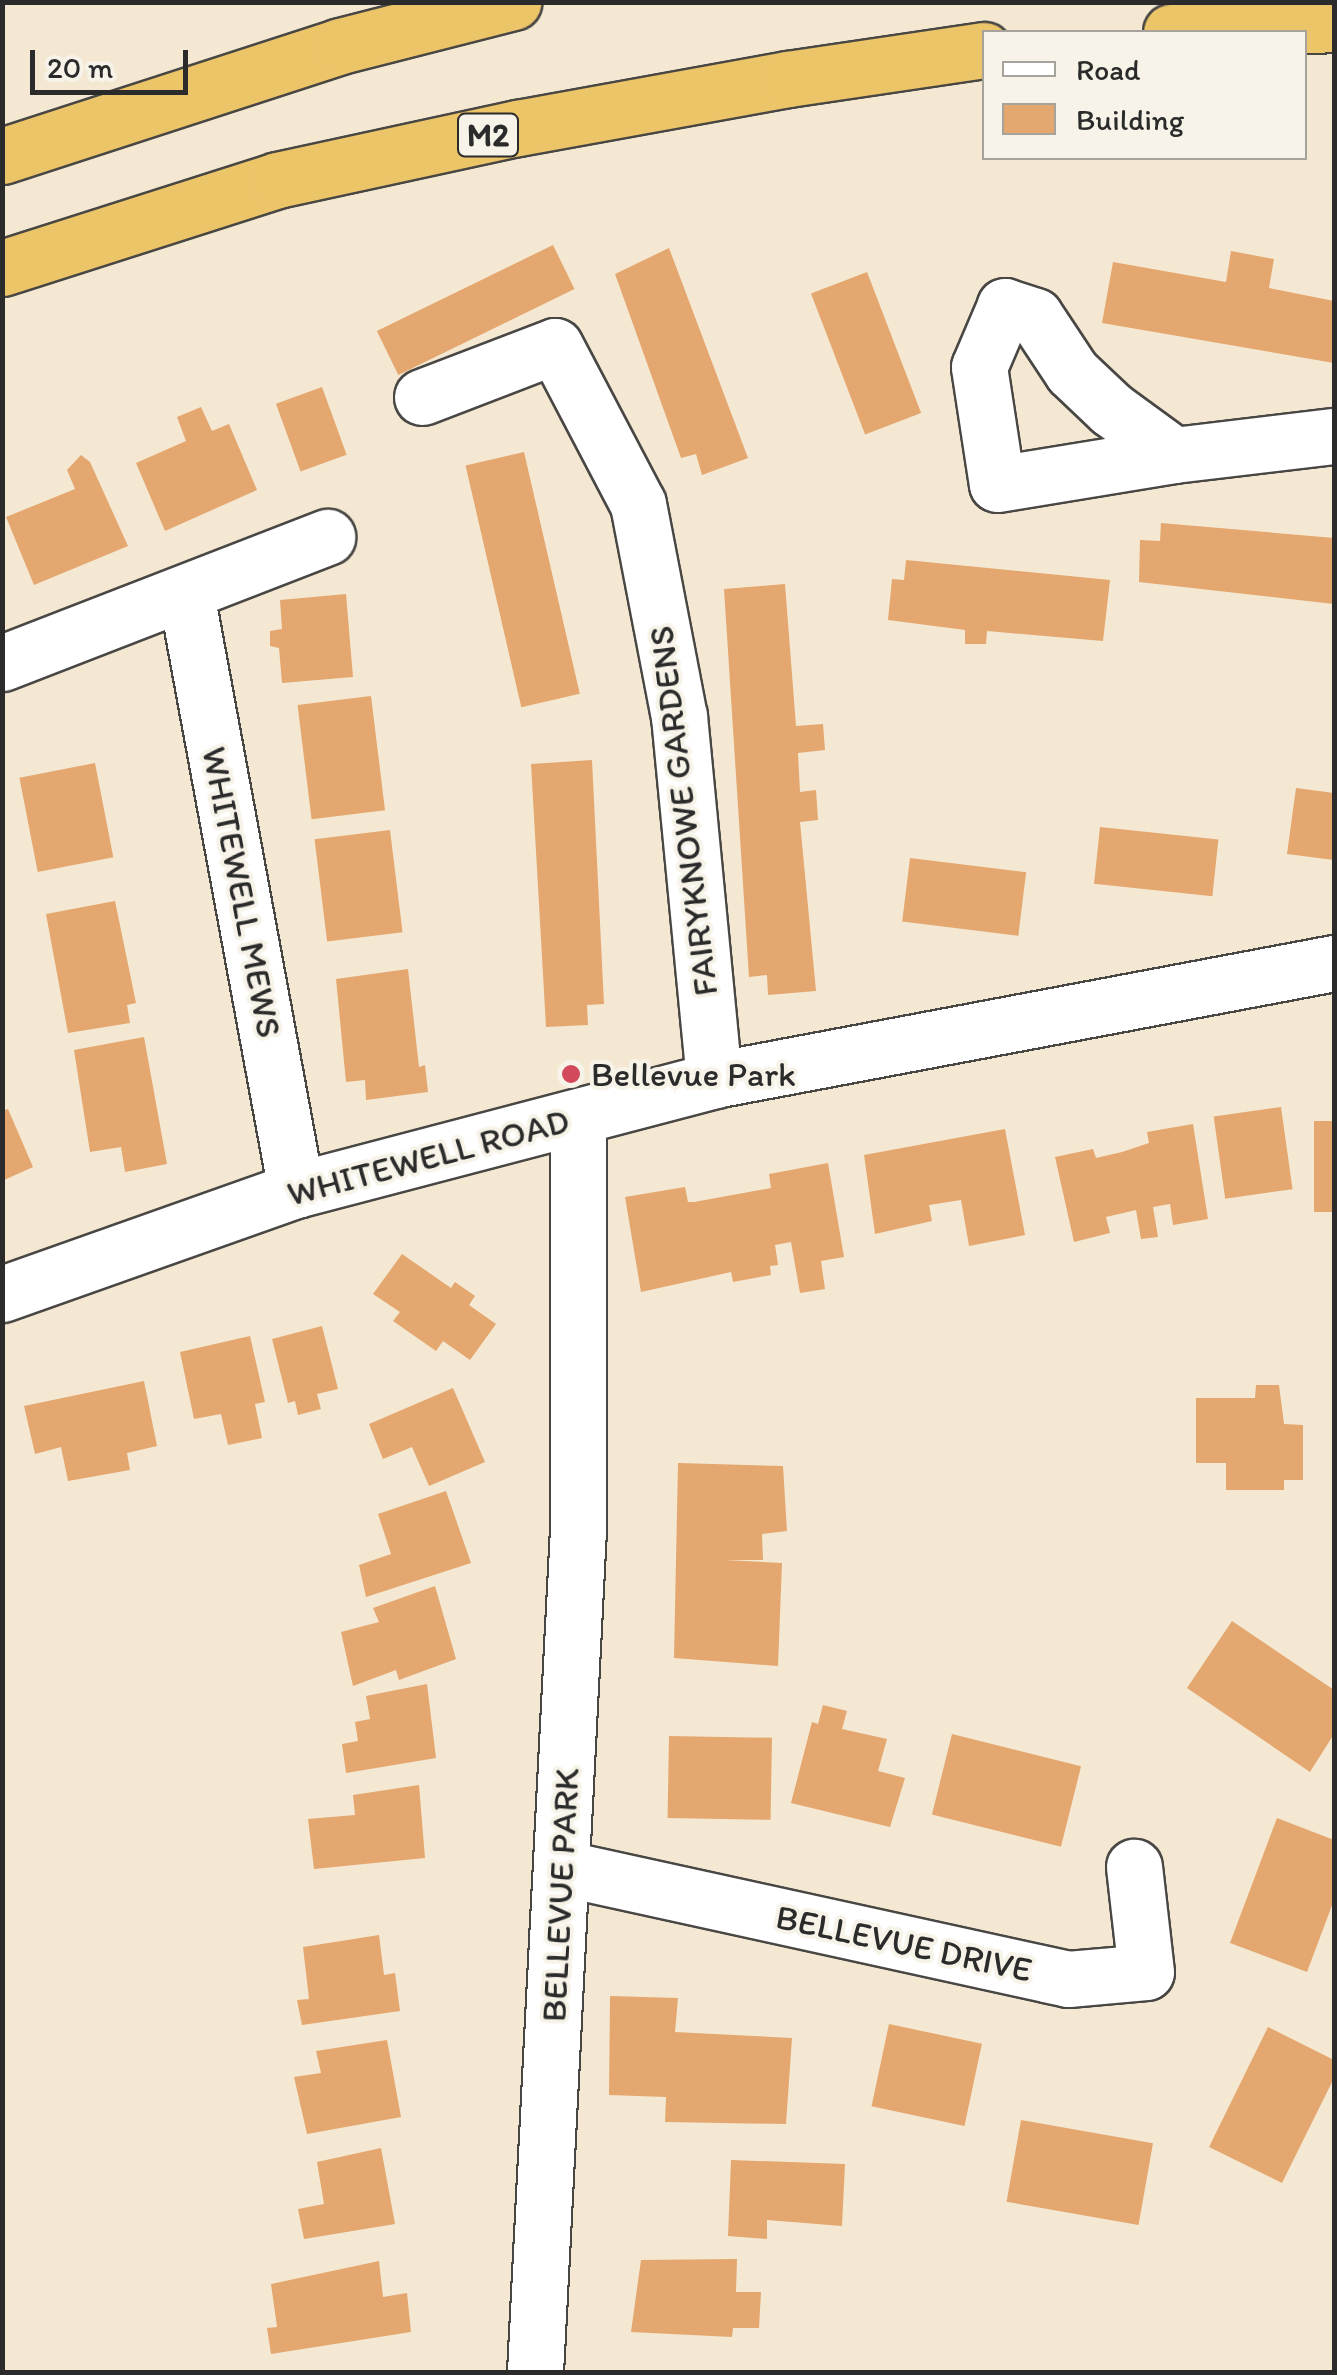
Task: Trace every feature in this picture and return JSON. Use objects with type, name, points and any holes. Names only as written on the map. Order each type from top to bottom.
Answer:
[{"type":"highway","points":[[2,156],[340,46],[513,2]]},
{"type":"highway","points":[[1212,30],[1334,24]]},
{"type":"highway","name":"M2","points":[[2,268],[278,180],[518,128],[788,79],[982,50]]},
{"type":"street","name":"FAIRYKNOWE GARDENS","points":[[422,397],[555,346],[638,504],[678,716],[714,1080]]},
{"type":"street","points":[[1174,455],[1334,436]]},
{"type":"street","points":[[2,663],[327,537]]},
{"type":"street","name":"WHITEWELL MEWS","points":[[186,594],[296,1190]]},
{"type":"street","name":"WHITEWELL ROAD","points":[[2,1294],[296,1190],[714,1080],[1334,963]]},
{"type":"street","name":"BELLEVUE PARK","points":[[535,2372],[578,1530],[578,1117]]},
{"type":"street","name":"BELLEVUE DRIVE","points":[[562,1868],[1068,1979],[1146,1972],[1134,1867]]},
{"type":"building","points":[[553,245],[574,289],[398,375],[377,331]]},
{"type":"building","points":[[669,248],[748,458],[702,475],[696,454],[681,458],[615,274]]},
{"type":"building","points":[[1231,251],[1274,259],[1269,288],[1334,301],[1334,363],[1102,323],[1113,262],[1226,282]]},
{"type":"building","points":[[867,272],[921,413],[865,434],[811,294]]},
{"type":"building","points":[[322,387],[347,455],[301,471],[276,404]]},
{"type":"building","points":[[201,407],[212,431],[229,424],[257,490],[165,531],[136,463],[186,441],[177,417]]},
{"type":"building","points":[[524,452],[580,694],[521,707],[466,465]]},
{"type":"building","points":[[81,455],[90,462],[128,546],[34,585],[6,517],[75,489],[67,470]]},
{"type":"building","points":[[1161,523],[1334,538],[1334,604],[1139,582],[1140,540],[1160,541]]},
{"type":"building","points":[[906,560],[1110,580],[1103,641],[987,631],[986,644],[965,644],[965,630],[888,620],[892,579],[904,580]]},
{"type":"building","points":[[785,584],[796,726],[823,724],[825,750],[798,753],[800,792],[816,790],[818,820],[800,822],[816,991],[768,995],[767,975],[749,977],[724,589]]},
{"type":"building","points":[[346,594],[353,677],[282,683],[279,648],[270,646],[270,631],[282,629],[280,600]]},
{"type":"building","points":[[371,696],[385,810],[312,819],[298,705]]},
{"type":"building","points":[[592,760],[604,1004],[587,1005],[588,1025],[546,1027],[531,764]]},
{"type":"building","points":[[95,763],[113,857],[38,872],[19,778]]},
{"type":"building","points":[[1296,788],[1334,793],[1334,860],[1287,854]]},
{"type":"building","points":[[1100,827],[1218,839],[1212,896],[1094,884]]},
{"type":"building","points":[[390,830],[403,932],[327,941],[315,839]]},
{"type":"building","points":[[910,858],[1026,872],[1018,936],[902,922]]},
{"type":"building","points":[[115,901],[136,1003],[127,1005],[130,1023],[68,1033],[46,914]]},
{"type":"building","points":[[408,969],[419,1067],[425,1065],[428,1092],[366,1100],[365,1080],[346,1082],[336,979]]},
{"type":"building","points":[[144,1037],[167,1164],[125,1172],[121,1147],[90,1152],[74,1050]]},
{"type":"building","points":[[1281,1107],[1293,1189],[1225,1199],[1214,1116]]},
{"type":"building","points":[[8,1109],[33,1167],[2,1181],[2,1111]]},
{"type":"building","points":[[1314,1121],[1334,1121],[1334,1212],[1314,1212]]},
{"type":"building","points":[[1193,1124],[1208,1219],[1173,1225],[1170,1204],[1153,1207],[1158,1237],[1141,1239],[1136,1210],[1106,1217],[1110,1233],[1074,1242],[1055,1157],[1093,1149],[1096,1158],[1122,1152],[1149,1143],[1147,1132]]},
{"type":"building","points":[[1005,1129],[1025,1235],[969,1246],[961,1200],[929,1205],[932,1221],[875,1234],[864,1155]]},
{"type":"building","points":[[828,1163],[844,1257],[821,1261],[825,1289],[800,1293],[791,1242],[775,1245],[778,1265],[770,1266],[771,1275],[733,1282],[731,1272],[641,1292],[625,1197],[685,1187],[688,1202],[694,1202],[771,1188],[769,1174]]},
{"type":"building","points":[[402,1254],[451,1288],[455,1282],[475,1296],[469,1305],[496,1324],[470,1360],[443,1341],[436,1351],[393,1321],[400,1312],[373,1294]]},
{"type":"building","points":[[322,1326],[338,1389],[317,1394],[321,1409],[298,1415],[295,1401],[288,1403],[272,1339]]},
{"type":"building","points":[[250,1336],[265,1402],[255,1404],[262,1438],[228,1445],[221,1414],[194,1419],[180,1352]]},
{"type":"building","points":[[144,1381],[157,1446],[127,1453],[130,1470],[68,1481],[61,1447],[35,1454],[24,1406]]},
{"type":"building","points":[[1256,1385],[1279,1385],[1284,1424],[1303,1425],[1303,1480],[1284,1480],[1284,1490],[1226,1490],[1226,1463],[1196,1463],[1196,1398],[1255,1398]]},
{"type":"building","points":[[453,1388],[485,1462],[429,1486],[412,1447],[383,1459],[369,1424]]},
{"type":"building","points":[[678,1463],[783,1466],[787,1531],[762,1534],[763,1560],[725,1560],[782,1563],[778,1666],[674,1658]]},
{"type":"building","points":[[446,1491],[471,1563],[366,1597],[359,1565],[391,1554],[378,1514]]},
{"type":"building","points":[[435,1586],[456,1659],[399,1680],[396,1670],[353,1686],[341,1632],[379,1622],[373,1608]]},
{"type":"building","points":[[1232,1621],[1334,1690],[1334,1734],[1310,1772],[1187,1688]]},
{"type":"building","points":[[427,1684],[436,1758],[346,1773],[342,1744],[358,1741],[355,1722],[370,1719],[366,1696]]},
{"type":"building","points":[[823,1705],[847,1711],[842,1729],[887,1739],[878,1771],[905,1778],[890,1827],[791,1803],[812,1722],[818,1724]]},
{"type":"building","points":[[952,1734],[1081,1766],[1061,1847],[932,1815]]},
{"type":"building","points":[[669,1736],[772,1738],[771,1820],[668,1818]]},
{"type":"building","points":[[419,1785],[425,1858],[314,1869],[308,1819],[355,1815],[353,1795]]},
{"type":"building","points":[[1277,1818],[1334,1840],[1334,1900],[1307,1972],[1230,1943]]},
{"type":"building","points":[[379,1935],[384,1975],[395,1973],[400,2011],[302,2025],[297,2000],[309,1999],[303,1947]]},
{"type":"building","points":[[610,1996],[678,1998],[675,2032],[792,2038],[786,2124],[665,2122],[666,2097],[609,2095]]},
{"type":"building","points":[[889,2024],[982,2044],[964,2126],[872,2106]]},
{"type":"building","points":[[1268,2027],[1334,2060],[1334,2078],[1282,2183],[1209,2147]]},
{"type":"building","points":[[387,2040],[401,2117],[307,2134],[294,2077],[321,2073],[316,2051]]},
{"type":"building","points":[[1021,2120],[1153,2143],[1139,2225],[1007,2202]]},
{"type":"building","points":[[381,2148],[395,2224],[304,2239],[298,2209],[324,2204],[317,2162]]},
{"type":"building","points":[[731,2160],[845,2164],[842,2226],[767,2220],[767,2239],[728,2236]]},
{"type":"building","points":[[737,2259],[736,2292],[761,2292],[759,2328],[733,2328],[732,2337],[631,2332],[641,2260]]},
{"type":"building","points":[[379,2261],[383,2297],[407,2293],[411,2332],[271,2354],[267,2328],[277,2327],[271,2284]]},
{"type":"place","name":"Bellevue Park","points":[[571,1074]]}]
